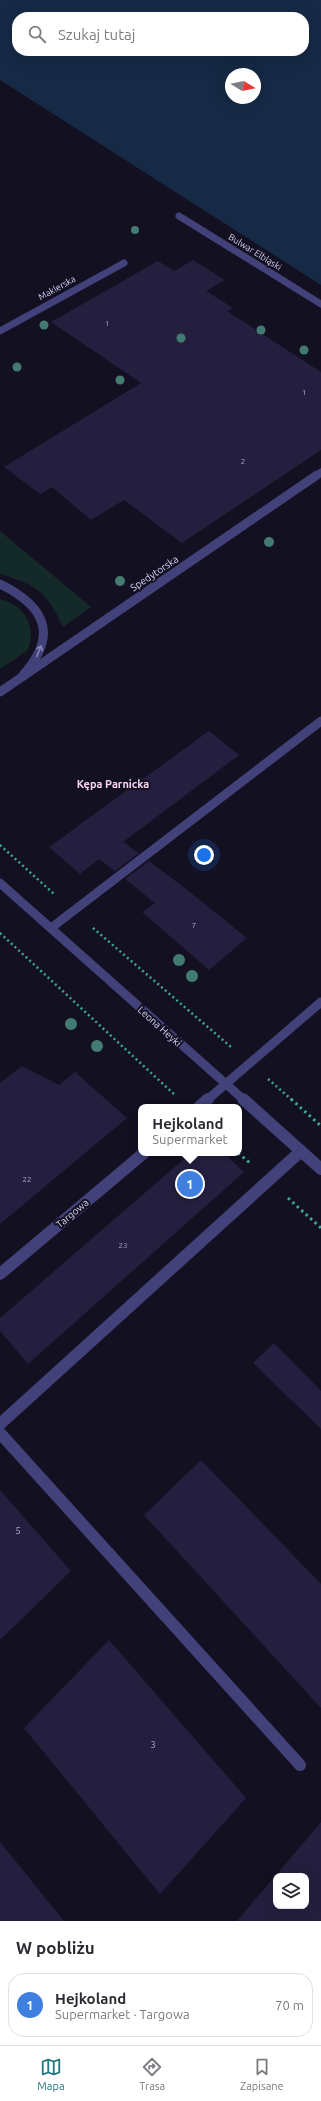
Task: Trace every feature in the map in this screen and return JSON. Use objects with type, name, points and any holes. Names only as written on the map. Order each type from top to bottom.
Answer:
[{"type":"street","name":"Bulwar Elbląski","points":[[179,216],[321,304]]},
{"type":"street","name":"Maklerska","points":[[0,331],[124,263]]},
{"type":"street","name":"Spedytorska","points":[[0,692],[321,472]]},
{"type":"street","points":[[3,586],[19,593],[36,608],[43,628],[43,639],[34,662],[15,682]]},
{"type":"street","points":[[51,928],[321,721]]},
{"type":"street","name":"Leona Heyki","points":[[0,883],[321,1169]]},
{"type":"street","points":[[203,1104],[321,1002]]},
{"type":"street","points":[[0,1424],[301,1151]]},
{"type":"street","name":"Targowa","points":[[0,1274],[140,1156]]},
{"type":"street","points":[[0,1433],[300,1765]]},
{"type":"path","points":[[0,845],[73,911],[321,1126]]},
{"type":"path","points":[[0,933],[176,1096]]},
{"type":"path","points":[[269,1181],[321,1228]]},
{"type":"green space","points":[[0,531],[91,607],[63,627],[46,598],[32,586],[0,574]]},
{"type":"green space","points":[[0,599],[16,606],[22,612],[30,625],[31,633],[28,650],[0,669]]},
{"type":"water","points":[[0,0],[321,0],[321,285],[0,80]]},
{"type":"building","points":[[193,260],[225,280],[206,291],[233,308],[227,311],[321,372],[321,450],[182,543],[124,500],[91,520],[52,487],[40,494],[4,467],[141,383],[51,322],[158,261],[174,271]]},
{"type":"building","points":[[209,731],[239,755],[123,842],[139,853],[115,871],[99,859],[80,874],[49,847]]},
{"type":"building","points":[[149,861],[247,938],[209,970],[142,912],[155,903],[125,879]]},
{"type":"building","points":[[22,1066],[59,1085],[75,1072],[127,1118],[0,1224],[0,1083]]},
{"type":"building","points":[[188,1156],[227,1156],[244,1172],[28,1364],[0,1331],[0,1318]]},
{"type":"building","points":[[274,1343],[321,1391],[321,1429],[253,1363]]},
{"type":"building","points":[[201,1460],[321,1584],[321,1708],[144,1515]]},
{"type":"building","points":[[0,1490],[71,1571],[0,1640]]},
{"type":"building","points":[[109,1640],[246,1798],[160,1894],[24,1728]]},
{"type":"building","points":[[321,1822],[321,1921],[237,1921],[273,1879],[273,1909],[309,1909],[309,1873],[278,1873]]},
{"type":"building","points":[[0,1842],[64,1921],[0,1921]]},
{"type":"place","name":"Hejkoland","points":[[190,1184]]},
{"type":"district","name":"Kępa Parnicka","points":[[113,784]]}]
